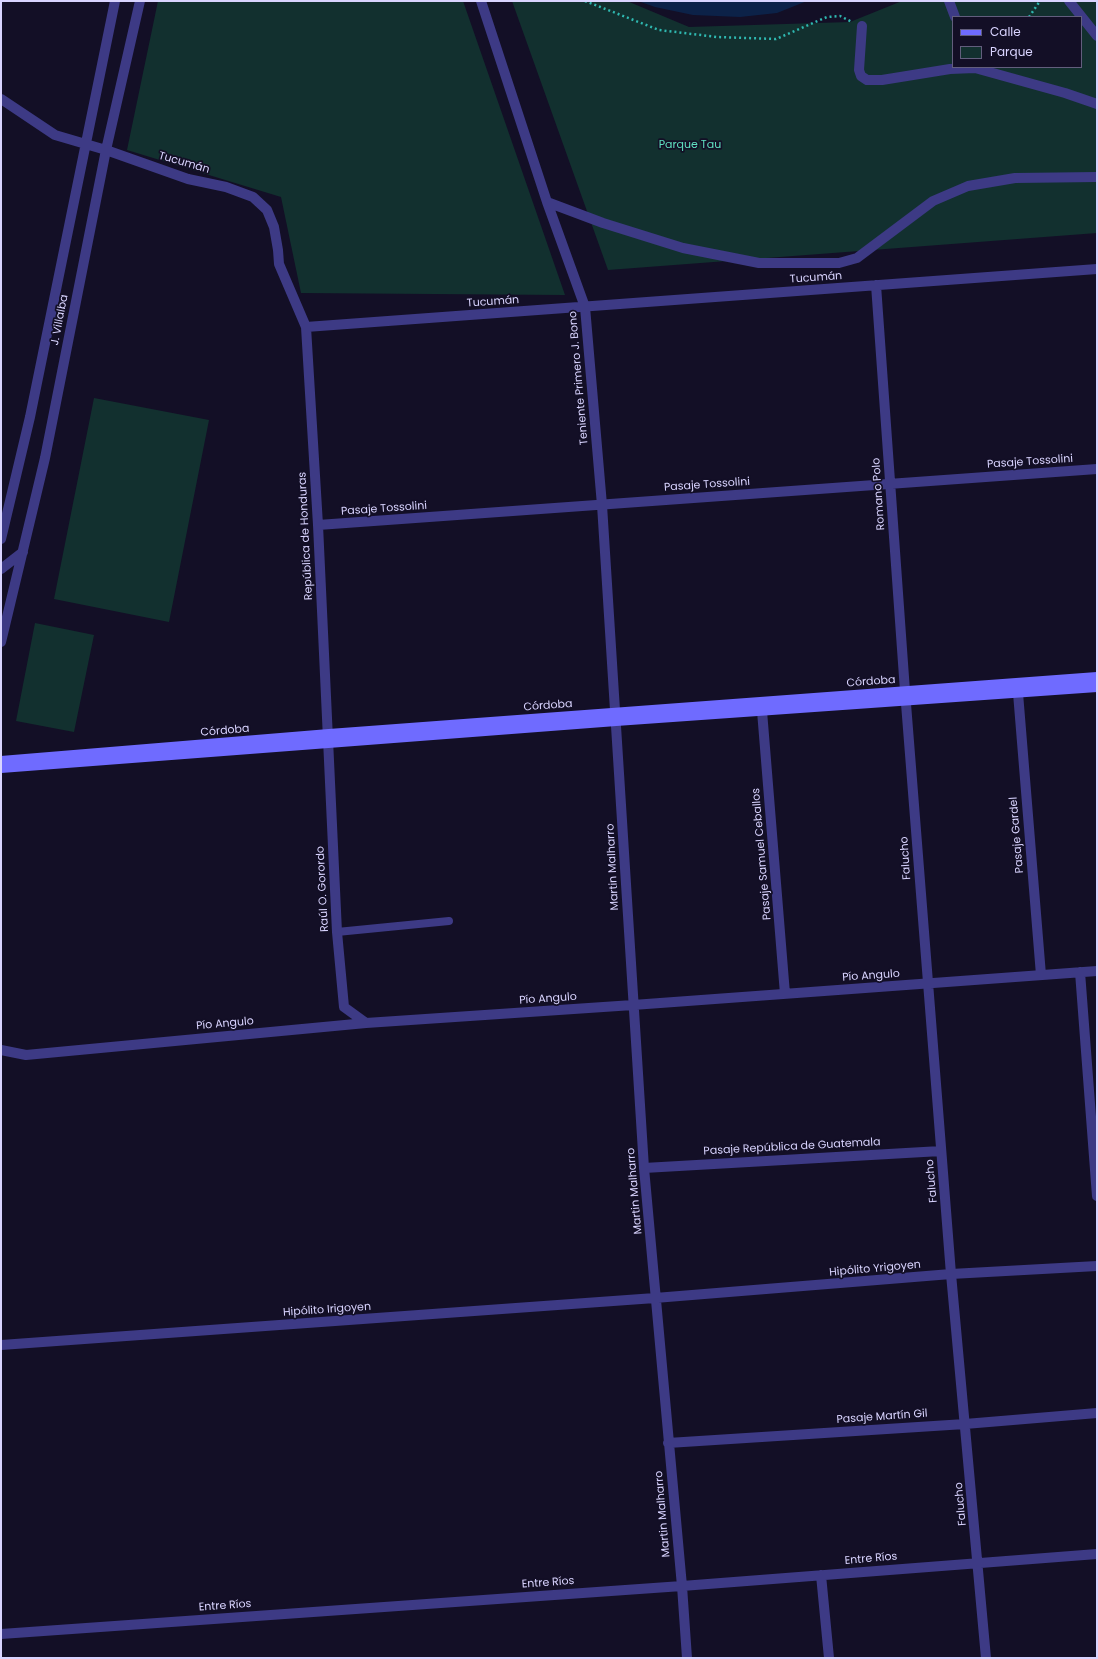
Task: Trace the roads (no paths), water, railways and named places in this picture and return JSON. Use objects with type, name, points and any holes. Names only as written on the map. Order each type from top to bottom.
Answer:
[{"type":"street","name":"J. Villalba","points":[[1,539],[30,417],[114,1]]},
{"type":"street","name":"J. Villalba","points":[[1,642],[45,458],[106,150],[140,1]]},
{"type":"street","name":"Teniente Primero J. Bono","points":[[481,1],[547,202],[585,307],[602,505],[616,717]]},
{"type":"street","points":[[949,1],[955,16]]},
{"type":"street","points":[[1069,1],[1081,16]]},
{"type":"street","points":[[1082,17],[1097,36]]},
{"type":"street","points":[[862,26],[859,70],[861,76],[867,80],[882,80],[950,69],[975,68],[1065,93],[1097,104]]},
{"type":"street","name":"Tucumán","points":[[1,99],[55,135],[106,150],[188,180],[226,187],[253,197],[267,210],[274,227],[279,264],[306,327],[1097,269]]},
{"type":"street","points":[[547,202],[602,223],[682,248],[759,262],[839,262],[857,258],[933,201],[968,186],[1015,178],[1097,177]]},
{"type":"street","name":"Romano Polo","points":[[876,286],[906,696]]},
{"type":"street","name":"República de Honduras","points":[[306,327],[329,739]]},
{"type":"street","name":"Pasaje Tossolini","points":[[318,525],[1097,469]]},
{"type":"street","points":[[1,569],[23,552]]},
{"type":"street","name":"Córdoba","points":[[616,717],[762,711],[1097,676]]},
{"type":"street","name":"Córdoba","points":[[1,761],[329,739],[906,696],[1018,693],[1097,687]]},
{"type":"street","name":"Pasaje Gardel","points":[[1018,693],[1041,975]]},
{"type":"street","name":"Falucho","points":[[906,696],[951,1274],[986,1658]]},
{"type":"street","name":"Pasaje Samuel Ceballos","points":[[762,711],[785,994]]},
{"type":"street","name":"Martin Malharro","points":[[616,717],[644,1168],[682,1586],[687,1658]]},
{"type":"street","name":"Córdoba","points":[[1,768],[329,739]]},
{"type":"street","name":"Raúl O. Gorordo","points":[[329,739],[337,932],[344,1007],[366,1023]]},
{"type":"street","name":"Pío Angulo","points":[[1,1050],[26,1054],[366,1023],[1097,971]]},
{"type":"street","points":[[1080,972],[1097,1196]]},
{"type":"street","name":"Pasaje República de Guatemala","points":[[644,1168],[941,1151]]},
{"type":"street","name":"Hipólito Yrigoyen","points":[[655,1298],[951,1274],[1097,1266]]},
{"type":"street","name":"Hipólito Irigoyen","points":[[1,1345],[655,1298]]},
{"type":"street","name":"Pasaje Martín Gil","points":[[668,1443],[965,1424],[1097,1413]]},
{"type":"street","name":"Entre Ríos","points":[[1,1634],[821,1576],[978,1562],[1097,1554]]},
{"type":"street","points":[[821,1576],[829,1658]]},
{"type":"lane","points":[[337,932],[449,922]]},
{"type":"water","points":[[638,1],[807,1],[777,13],[740,17],[693,15],[655,7]]},
{"type":"park label","name":"Parque Tau","points":[[690,145]]}]
